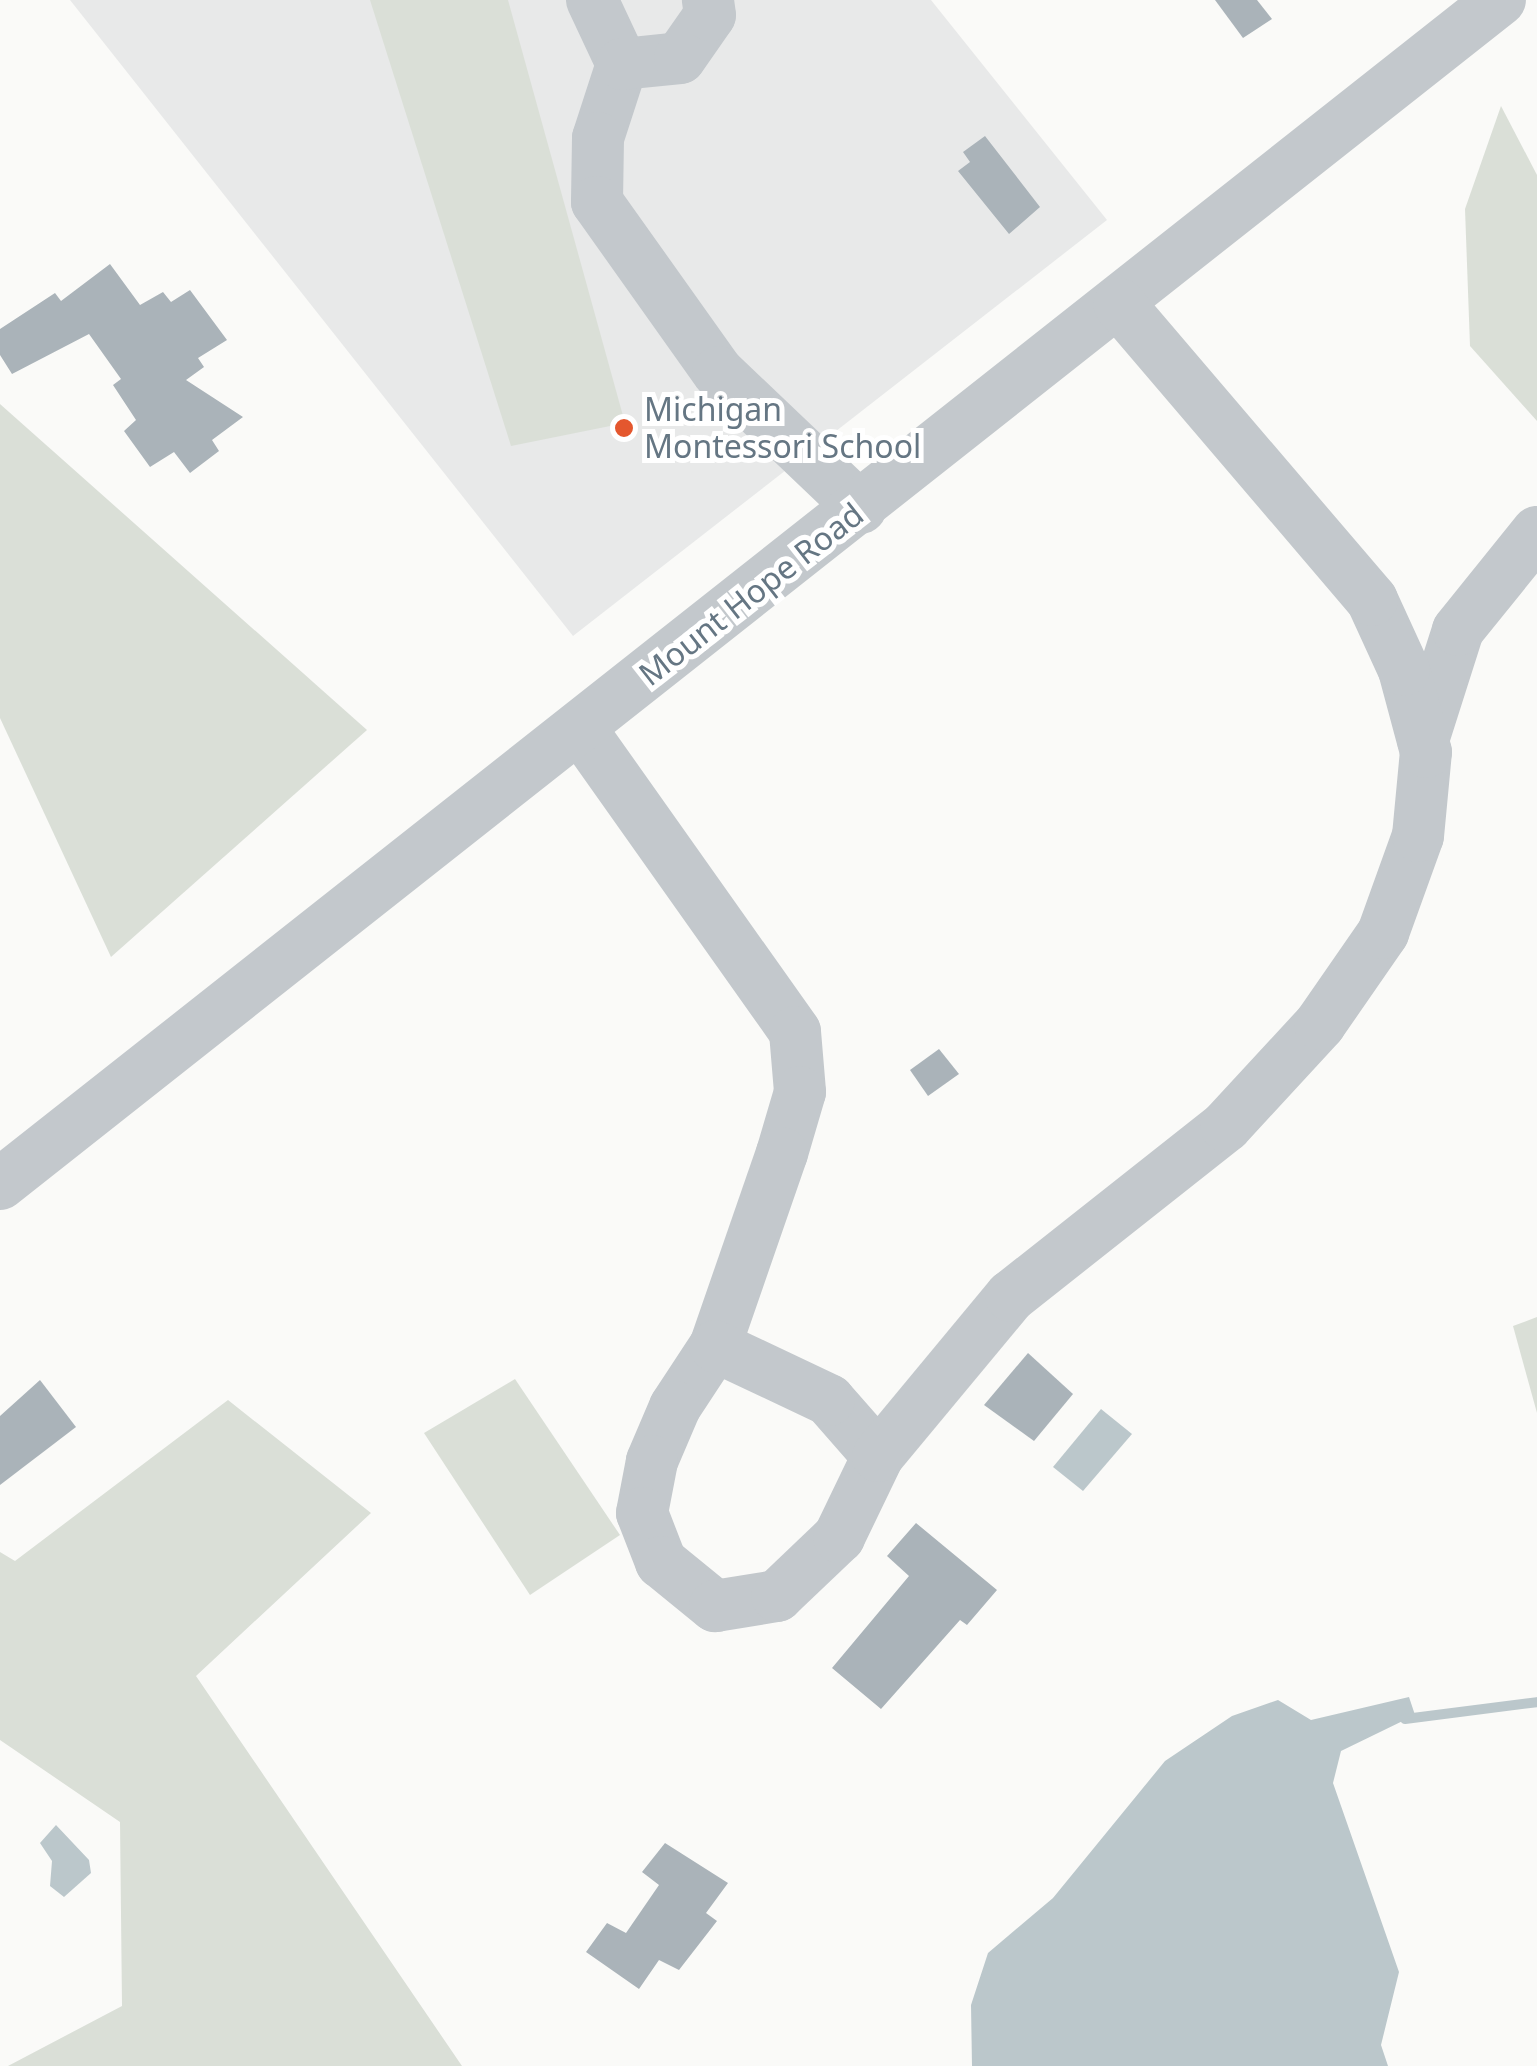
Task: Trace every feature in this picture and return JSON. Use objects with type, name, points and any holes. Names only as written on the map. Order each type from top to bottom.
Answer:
[{"type":"street","points":[[592,0],[622,64],[598,138],[596,202],[718,372],[861,508]]},
{"type":"street","points":[[622,64],[680,58],[710,14],[708,0]]},
{"type":"street","name":"Mount Hope Road","points":[[0,1184],[1500,0]]},
{"type":"street","points":[[1119,304],[1372,600],[1404,670],[1423,741]]},
{"type":"street","points":[[580,728],[795,1032],[800,1092],[715,1346],[675,1406],[642,1513],[662,1562],[715,1606],[778,1596],[839,1537],[878,1456],[1011,1296],[1226,1126],[1320,1024],[1388,917],[1418,836],[1423,741],[1447,655],[1476,605],[1537,532]]},
{"type":"street","points":[[1372,600],[1422,619],[1476,605]]},
{"type":"street","points":[[715,1346],[830,1400],[878,1456]]},
{"type":"shaded area","name":"Michigan Montessori School","points":[[70,0],[931,0],[1107,220],[573,636]]},
{"type":"shaded area","points":[[370,0],[508,0],[625,423],[511,446]]},
{"type":"shaded area","points":[[1501,106],[1537,175],[1537,421],[1470,346],[1465,209]]},
{"type":"shaded area","points":[[0,404],[367,730],[111,957],[0,718]]},
{"type":"shaded area","points":[[1537,1317],[1537,1413],[1513,1326]]},
{"type":"shaded area","points":[[515,1379],[620,1535],[530,1595],[424,1433]]},
{"type":"shaded area","points":[[228,1400],[371,1513],[196,1676],[462,2066],[8,2066],[122,2006],[120,1822],[0,1740],[0,1552],[15,1561]]},
{"type":"shaded area","points":[[1101,1409],[1132,1434],[1083,1491],[1053,1467]]},
{"type":"shaded area","points":[[1409,1697],[1415,1715],[1341,1751],[1333,1783],[1399,1972],[1381,2045],[1388,2066],[972,2066],[971,2005],[988,1953],[1053,1898],[1165,1761],[1232,1716],[1278,1700],[1311,1720]]},
{"type":"shaded area","points":[[56,1825],[89,1860],[91,1873],[64,1897],[50,1886],[52,1861],[40,1843]]},
{"type":"building","points":[[1215,0],[1257,0],[1272,19],[1243,38]]},
{"type":"building","points":[[985,136],[1040,207],[1009,234],[958,171],[970,162],[963,152]]},
{"type":"building","points":[[110,264],[140,305],[163,292],[171,302],[190,290],[227,340],[198,358],[204,367],[186,380],[243,417],[212,440],[219,451],[190,473],[174,452],[150,467],[124,431],[136,420],[113,385],[121,379],[89,334],[12,374],[0,355],[0,329],[55,293],[61,301]]},
{"type":"building","points":[[939,1049],[959,1074],[928,1096],[910,1070]]},
{"type":"building","points":[[1028,1353],[1073,1394],[1034,1441],[984,1405]]},
{"type":"building","points":[[40,1380],[76,1427],[0,1485],[0,1416]]},
{"type":"building","points":[[916,1523],[997,1590],[967,1625],[960,1620],[881,1709],[832,1668],[909,1576],[887,1556]]},
{"type":"building","points":[[665,1843],[728,1883],[706,1913],[717,1921],[679,1970],[659,1960],[639,1989],[586,1952],[607,1923],[626,1933],[659,1885],[642,1872]]},
{"type":"waterway","points":[[1405,1719],[1537,1702]]},
{"type":"place","name":"Michigan Montessori School","points":[[624,428]]}]
